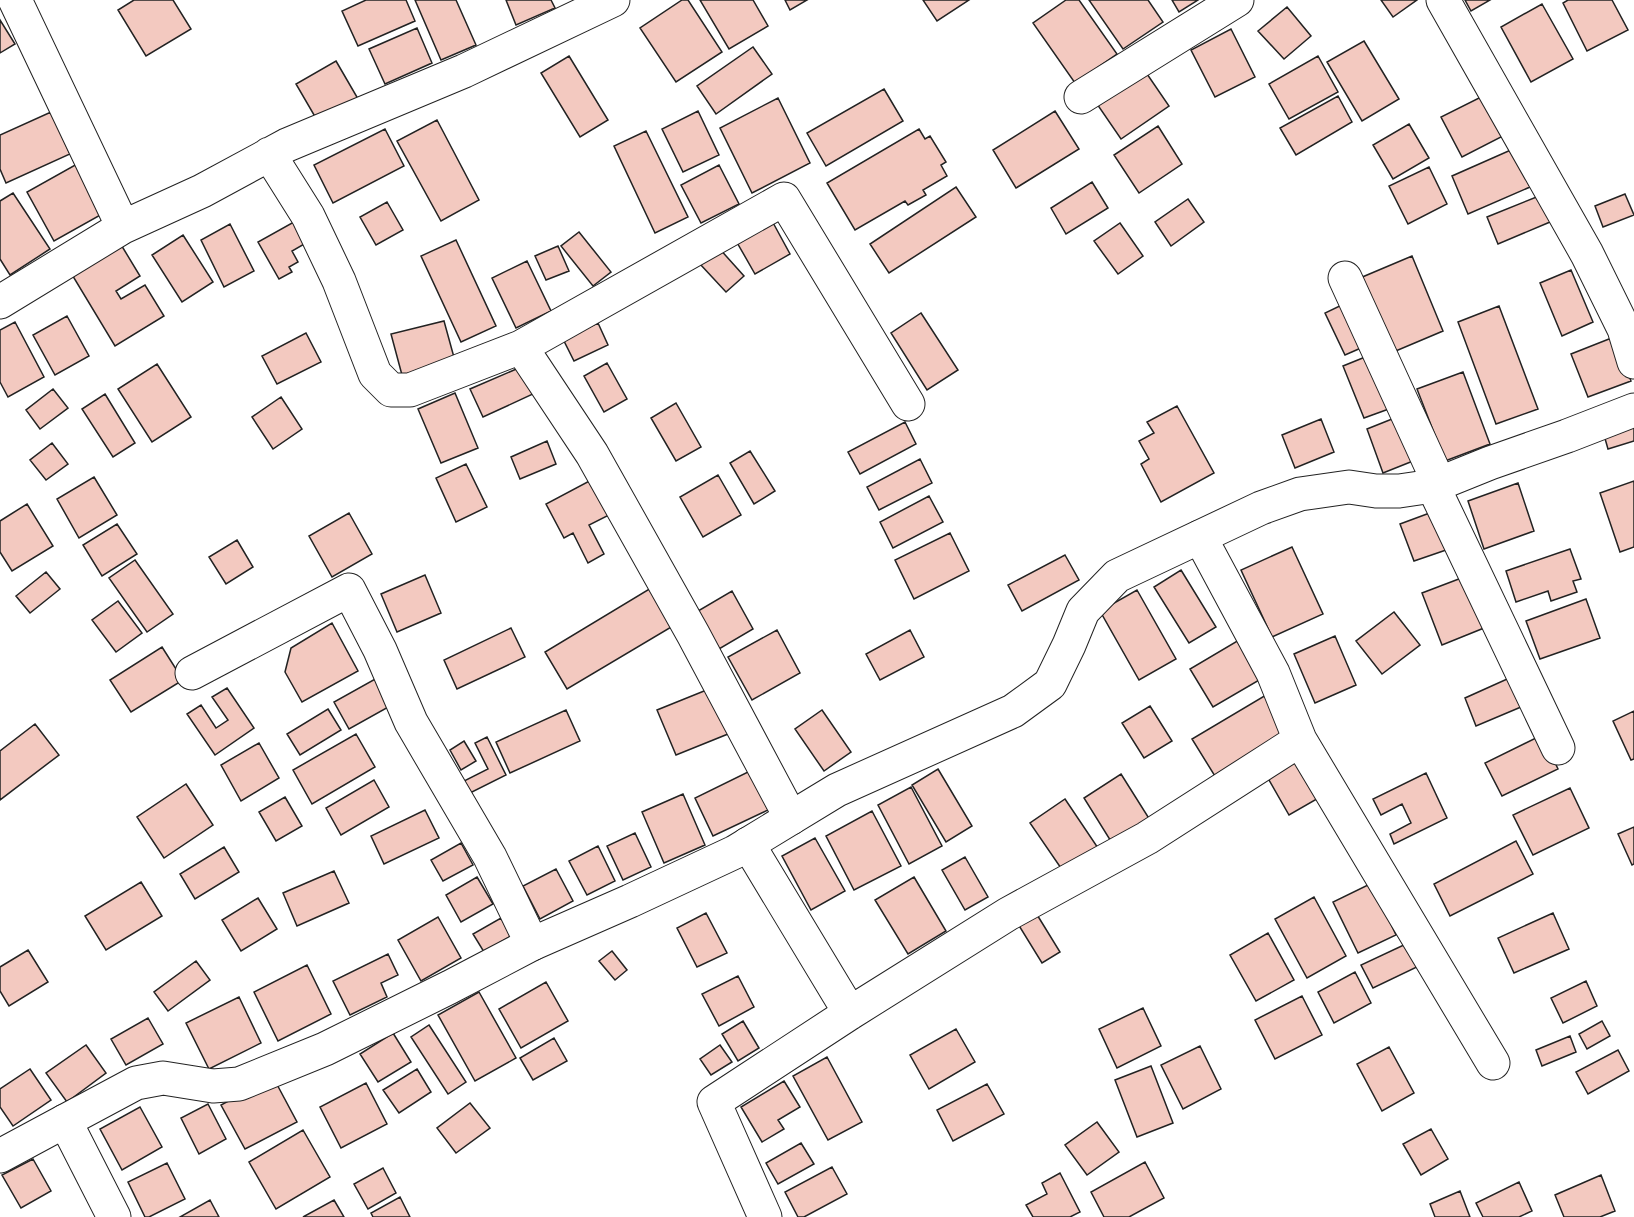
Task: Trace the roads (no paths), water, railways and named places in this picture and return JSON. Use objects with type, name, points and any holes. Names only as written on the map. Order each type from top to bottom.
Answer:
[{"type":"street","points":[[15,0],[123,227]]},
{"type":"street","points":[[0,301],[123,227],[202,191],[287,145],[464,71],[613,0]]},
{"type":"street","points":[[1081,98],[1237,0]]},
{"type":"street","points":[[1443,0],[1587,254],[1624,329],[1634,362]]},
{"type":"street","points":[[269,154],[308,216],[339,281],[375,374],[391,390],[410,390],[521,347],[784,199],[908,404]]},
{"type":"street","points":[[1345,278],[1436,484],[1558,748]]},
{"type":"street","points":[[521,347],[592,454],[693,634],[791,818]]},
{"type":"street","points":[[0,1156],[136,1083],[163,1078],[213,1086],[239,1084],[325,1049],[532,944],[735,852],[837,790],[1013,711],[1050,684],[1083,611],[1117,576],[1260,508],[1300,494],[1349,488],[1399,492],[1436,484],[1634,410]]},
{"type":"street","points":[[1200,537],[1273,673],[1300,740],[1493,1063]]},
{"type":"street","points":[[192,673],[349,590],[380,650],[411,722],[490,857],[532,944]]},
{"type":"street","points":[[765,1217],[714,1102],[1008,914],[1147,838],[1300,740]]},
{"type":"street","points":[[748,844],[850,1013]]},
{"type":"street","points":[[65,1121],[114,1217]]}]
